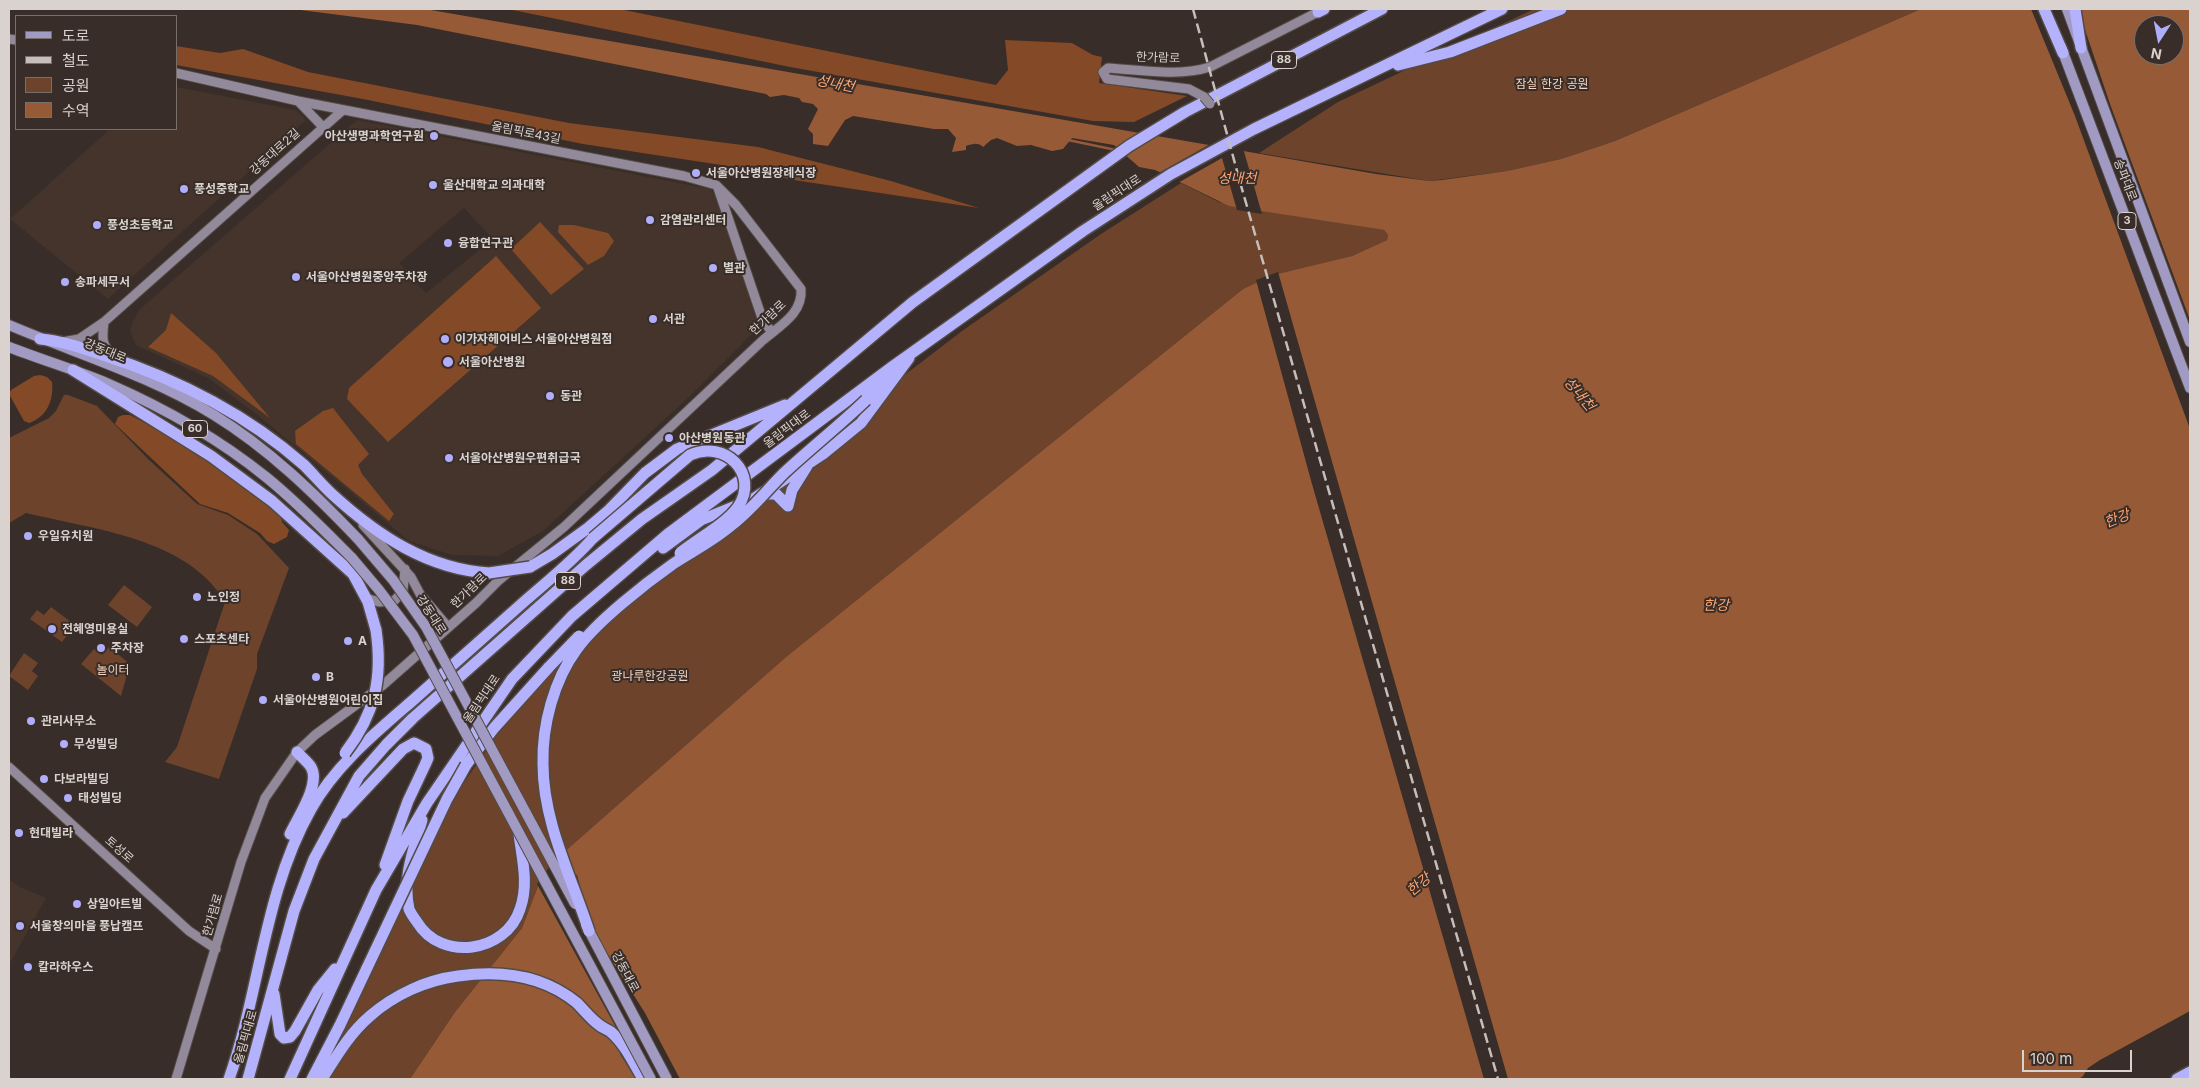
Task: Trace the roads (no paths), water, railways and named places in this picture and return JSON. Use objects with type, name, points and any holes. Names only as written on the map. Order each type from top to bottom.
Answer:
[{"type":"highway","name":"올림픽대로","points":[[248,1079],[302,886],[326,833],[359,776],[386,744],[413,718],[636,524],[712,470],[913,302],[1129,146],[1185,112],[1382,9]]},
{"type":"highway","name":"올림픽대로","points":[[290,1079],[376,890],[427,804],[512,679],[572,616],[668,534],[892,367],[1083,231],[1171,174],[1254,129],[1502,9]]},
{"type":"highway","points":[[1380,69],[1450,52],[1561,9]]},
{"type":"highway","points":[[2046,9],[2063,53]]},
{"type":"highway","points":[[2074,9],[2081,48]]},
{"type":"highway","points":[[40,339],[61,342],[152,371],[197,392],[238,416],[304,466],[333,495],[391,541],[413,553],[450,568],[489,573],[545,565],[592,538]]},
{"type":"highway","points":[[597,595],[638,570],[701,520],[761,494],[847,436],[861,423],[914,352]]},
{"type":"highway","points":[[572,643],[609,617],[672,565],[712,541],[742,517],[795,463],[866,400],[892,367]]},
{"type":"highway","points":[[73,370],[211,456],[272,501],[352,574],[366,598],[376,630],[379,666],[377,688],[362,728],[345,753],[303,825],[282,877],[270,917],[242,1037],[229,1079]]},
{"type":"highway","points":[[530,567],[588,528],[645,474],[677,449],[794,401]]},
{"type":"highway","points":[[312,1079],[340,1025],[447,799],[466,765],[517,701],[572,643],[616,604],[733,512],[741,501],[744,489],[739,467],[730,457],[718,451],[704,450],[690,455],[592,538],[466,654],[363,743],[323,790]]},
{"type":"highway","points":[[761,494],[776,494],[788,506],[792,490],[809,462]]},
{"type":"highway","points":[[589,930],[551,824],[543,782],[543,747],[548,716],[562,675],[578,647],[609,617]]},
{"type":"highway","points":[[326,833],[396,755],[414,744],[426,748],[428,753],[425,765],[408,801],[376,890]]},
{"type":"highway","points":[[257,975],[258,950],[275,878],[288,839],[313,784],[314,778],[310,765],[297,752]]},
{"type":"highway","points":[[427,804],[409,868],[407,886],[410,911],[423,933],[446,946],[460,948],[482,946],[499,938],[511,927],[520,910],[526,885],[519,834]]},
{"type":"highway","points":[[273,990],[279,1030],[282,1036],[287,1038],[295,1031],[318,990],[347,954]]},
{"type":"highway","points":[[322,1079],[341,1049],[359,1026],[379,1009],[418,987],[435,980],[460,976],[506,974],[539,982],[553,988],[576,1003],[598,1024],[612,1033],[622,1045],[643,1079]]},
{"type":"highway","points":[[2177,1079],[2190,1074]]},
{"type":"highway","points":[[2185,1079],[2190,1074]]},
{"type":"main road","name":"송파대로","points":[[2067,9],[2190,342]]},
{"type":"main road","name":"송파대로","points":[[2063,53],[2190,388]]},
{"type":"main road","name":"강동대로","points":[[9,325],[154,384],[213,415],[252,440],[290,471],[358,539],[393,580],[426,627],[667,1079]]},
{"type":"main road","name":"60","points":[[9,347],[73,370],[149,402],[206,436],[265,476],[311,516],[352,558],[379,590],[412,636],[519,834]]},
{"type":"main road","points":[[519,834],[651,1079]]},
{"type":"street","name":"한가람로","points":[[1207,100],[1189,89],[1106,79],[1103,72],[1108,68],[1176,72],[1210,67],[1319,10]]},
{"type":"street","name":"올림픽로43길","points":[[178,73],[343,110],[684,176],[716,185]]},
{"type":"street","points":[[298,100],[323,127]]},
{"type":"street","name":"강동대로2길","points":[[61,342],[79,338],[104,322],[343,110]]},
{"type":"street","name":"한가람로","points":[[176,1079],[241,862],[264,798],[297,752],[315,735],[383,685],[498,581],[564,527],[772,332],[796,312],[802,297],[801,289],[736,205],[716,185]]},
{"type":"street","points":[[716,185],[763,321],[772,332]]},
{"type":"street","points":[[104,322],[102,342],[106,350],[122,361]]},
{"type":"street","points":[[333,495],[405,570],[420,594],[448,628]]},
{"type":"street","points":[[366,598],[379,602],[394,601],[403,591],[405,570]]},
{"type":"street","points":[[403,591],[420,594]]},
{"type":"street","name":"토성로","points":[[9,767],[189,931],[216,949]]},
{"type":"water","name":"한강","points":[[293,9],[425,9],[1376,174],[1429,181],[1507,171],[1561,159],[1615,141],[1921,9],[2190,9],[2190,1011],[2100,1060],[2088,1068],[2079,1079],[410,1079],[455,1012],[522,928],[538,886],[563,853],[786,657],[1243,289],[1274,275],[1352,256],[1387,240],[1388,235],[1384,230],[1229,206],[1155,170],[1139,167],[1114,145],[1072,138],[1063,149],[1052,151],[1031,145],[1017,146],[997,138],[991,140],[983,147],[979,144],[973,144],[966,146],[966,150],[952,152],[956,138],[948,129],[934,129],[853,116],[845,120],[828,146],[813,144],[813,134],[808,129],[818,109],[813,104],[802,102],[799,98],[784,95],[770,97],[766,94],[417,25]]},
{"type":"waterway","name":"성내천","points":[[1068,140],[1116,150]]},
{"type":"railway","points":[[1193,9],[1240,182],[1498,1079]]},
{"type":"place","name":"아산생명과학연구원","points":[[434,136]]},
{"type":"place","name":"서울아산병원장례식장","points":[[696,173]]},
{"type":"place","name":"울산대학교 의과대학","points":[[433,185]]},
{"type":"place","name":"풍성중학교","points":[[184,189]]},
{"type":"place","name":"감염관리센터","points":[[650,220]]},
{"type":"place","name":"풍성초등학교","points":[[97,225]]},
{"type":"place","name":"융합연구관","points":[[448,243]]},
{"type":"place","name":"별관","points":[[713,268]]},
{"type":"place","name":"서울아산병원중앙주차장","points":[[296,277]]},
{"type":"place","name":"송파세무서","points":[[65,282]]},
{"type":"place","name":"서관","points":[[653,319]]},
{"type":"place","name":"이가자헤어비스 서울아산병원점","points":[[445,339]]},
{"type":"place","name":"서울아산병원","points":[[448,362]]},
{"type":"place","name":"동관","points":[[550,396]]},
{"type":"place","name":"아산병원동관","points":[[669,438]]},
{"type":"place","name":"서울아산병원우편취급국","points":[[449,458]]},
{"type":"place","name":"우일유치원","points":[[28,536]]},
{"type":"place","name":"노인정","points":[[197,597]]},
{"type":"place","name":"전혜영미용실","points":[[52,629]]},
{"type":"place","name":"스포츠센타","points":[[184,639]]},
{"type":"place","name":"A","points":[[348,641]]},
{"type":"place","name":"주차장","points":[[101,648]]},
{"type":"place","name":"B","points":[[316,677]]},
{"type":"place","name":"서울아산병원어린이집","points":[[263,700]]},
{"type":"place","name":"관리사무소","points":[[31,721]]},
{"type":"place","name":"무성빌딩","points":[[64,744]]},
{"type":"place","name":"다보라빌딩","points":[[44,779]]},
{"type":"place","name":"태성빌딩","points":[[68,798]]},
{"type":"place","name":"현대빌라","points":[[19,833]]},
{"type":"place","name":"상일아트빌","points":[[77,904]]},
{"type":"place","name":"서울창의마을 풍납캠프","points":[[20,926]]},
{"type":"place","name":"칼라하우스","points":[[28,967]]},
{"type":"park label","name":"잠실 한강 공원","points":[[1552,84]]},
{"type":"park label","name":"놀이터","points":[[113,670]]},
{"type":"park label","name":"광나루한강공원","points":[[650,676]]}]
